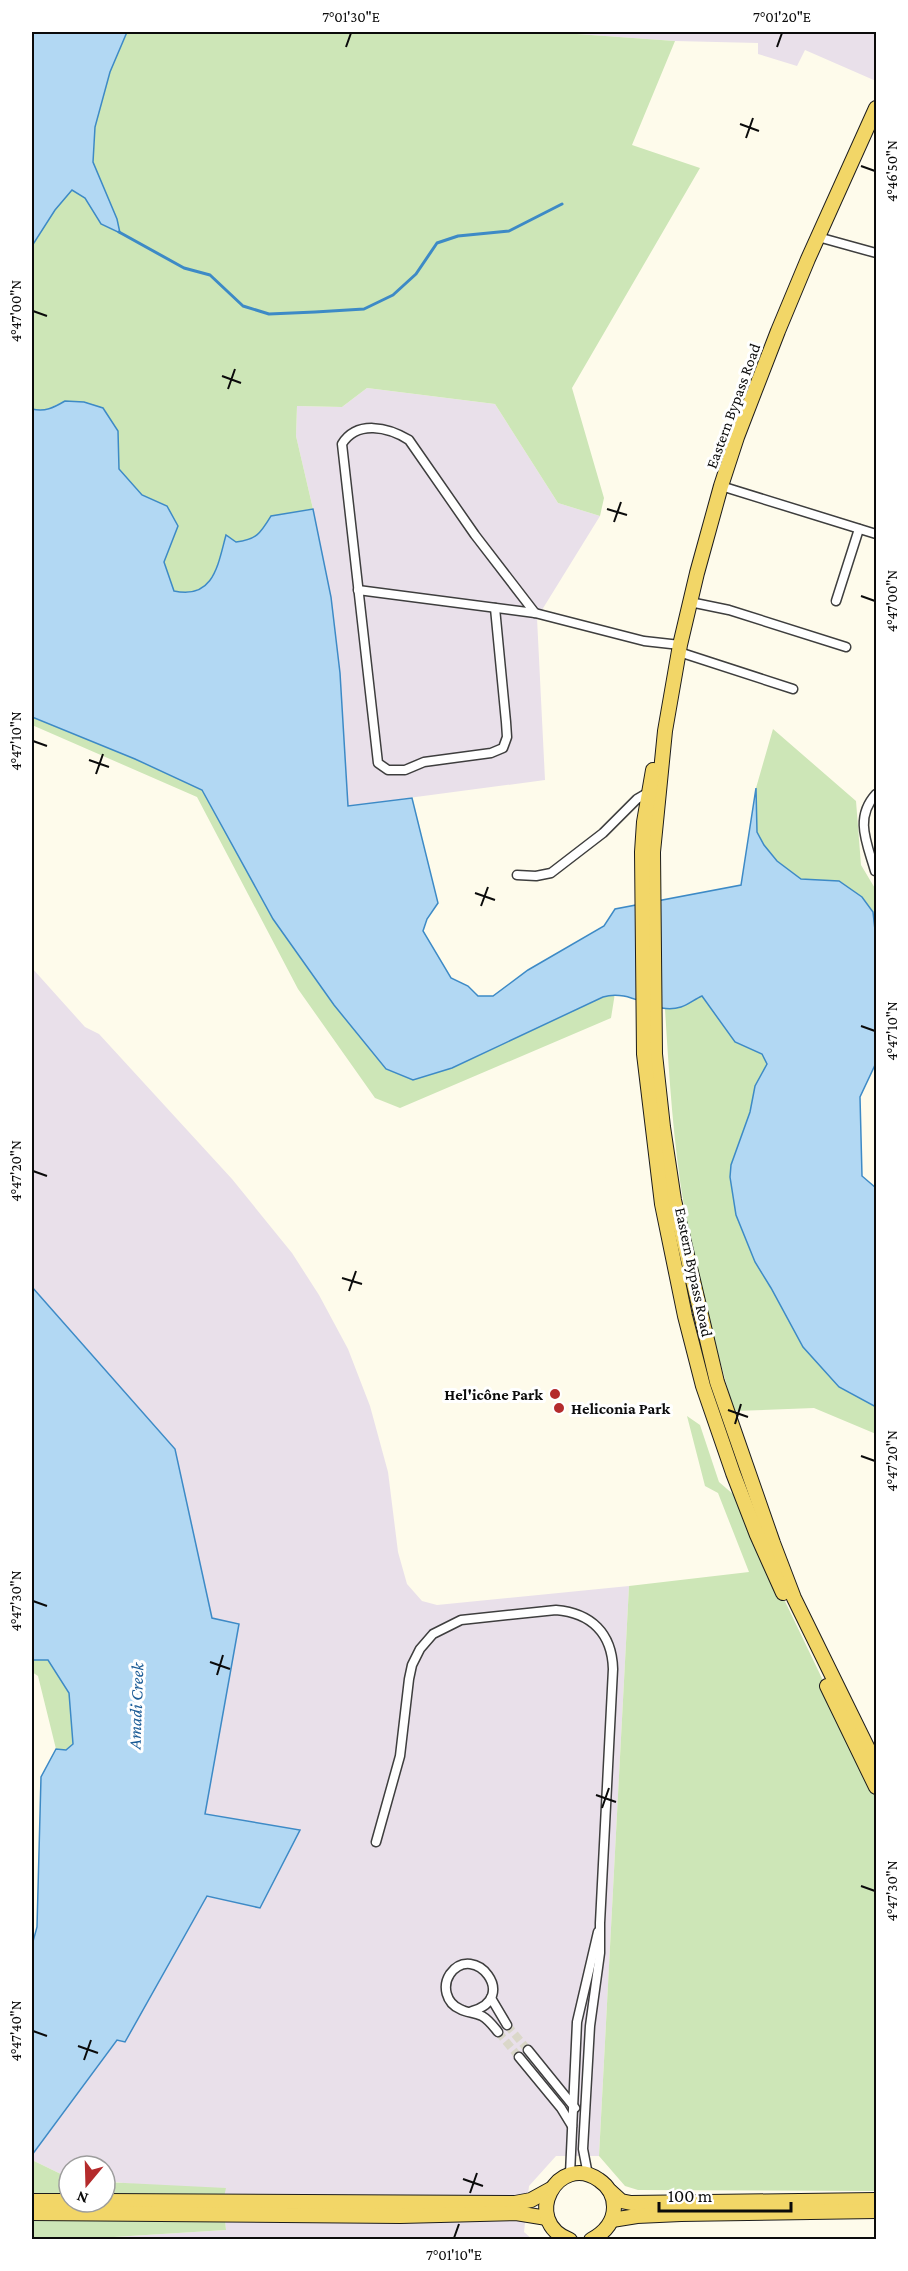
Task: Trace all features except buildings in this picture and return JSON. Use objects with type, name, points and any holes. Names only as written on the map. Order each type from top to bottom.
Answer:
[{"type":"main road","name":"Eastern Bypass Road","points":[[647,852],[680,649],[721,486],[753,396],[818,237],[876,108]]},
{"type":"main road","name":"Eastern Bypass Road","points":[[665,731],[649,792],[647,852],[649,1054],[662,1204],[685,1316],[705,1392],[733,1473],[757,1536],[876,1786]]},
{"type":"main road","name":"Eastern Bypass Road","points":[[649,1054],[674,1200],[724,1407],[794,1598],[876,1765]]},
{"type":"main road","points":[[117,2201],[516,2203],[540,2197],[570,2174],[588,2175],[602,2181],[621,2201],[631,2204],[876,2200]]},
{"type":"main road","points":[[551,2189],[546,2206],[548,2218],[554,2230],[570,2240]]},
{"type":"main road","points":[[591,2240],[603,2232],[612,2220],[614,2205],[610,2191]]},
{"type":"main road","points":[[32,2201],[57,2201]]},
{"type":"main road","points":[[612,2220],[661,2214],[876,2211]]},
{"type":"main road","points":[[32,2213],[400,2216],[516,2213],[548,2218]]},
{"type":"street","points":[[818,237],[876,253]]},
{"type":"street","points":[[495,608],[507,730],[503,748],[491,753],[424,762],[405,770],[387,770],[378,764],[342,444],[348,434],[359,429],[380,428],[395,431],[409,440],[475,535],[535,613]]},
{"type":"street","points":[[721,486],[876,534]]},
{"type":"street","points":[[836,602],[859,529]]},
{"type":"street","points":[[358,590],[535,613],[680,649],[793,688]]},
{"type":"street","points":[[690,602],[729,610],[846,647]]},
{"type":"street","points":[[517,875],[536,876],[551,873],[603,833],[637,799],[649,792]]},
{"type":"street","points":[[875,871],[862,825],[868,803],[876,794]]},
{"type":"street","points":[[375,1842],[400,1756],[412,1665],[427,1640],[441,1629],[461,1620],[556,1610],[580,1615],[601,1631],[613,1655],[600,1923],[601,1946],[590,2026],[583,2149],[588,2175]]},
{"type":"street","points":[[570,2174],[577,2022],[600,1923]]},
{"type":"street","points":[[498,2032],[483,2017],[472,2011],[457,2008],[447,1997],[446,1983],[454,1970],[468,1964],[483,1969],[492,1982],[491,1998],[507,2025]]},
{"type":"street","points":[[472,2011],[486,2004],[491,1998]]},
{"type":"street","points":[[528,2050],[585,2123]]},
{"type":"street","points":[[519,2057],[561,2108],[573,2127]]},
{"type":"shaded area","points":[[549,32],[876,32],[876,81],[805,50],[797,66],[758,54],[758,43],[675,41]]},
{"type":"shaded area","points":[[367,388],[495,404],[558,503],[600,516],[537,618],[545,780],[348,806],[340,673],[331,597],[296,436],[297,406],[342,407]]},
{"type":"shaded area","points":[[32,968],[85,1027],[99,1034],[232,1179],[292,1253],[319,1295],[348,1349],[370,1406],[388,1472],[398,1552],[407,1584],[422,1601],[437,1605],[629,1586],[599,2156],[556,2156],[529,2186],[524,2232],[532,2239],[98,2239],[226,2230],[225,2220],[133,2184],[117,2182],[117,2154],[57,2154],[57,2172],[32,2160],[32,2155],[117,2040],[125,2042],[207,1896],[300,1830],[205,1814],[239,1624],[212,1618],[175,1449],[32,1287]]},
{"type":"green space","points":[[95,32],[549,32],[675,41],[632,145],[700,168],[572,388],[604,498],[600,516],[558,503],[495,404],[367,388],[342,407],[297,406],[296,436],[313,509],[271,516],[261,531],[249,539],[236,542],[226,535],[212,577],[197,590],[174,591],[164,562],[167,506],[142,495],[119,469],[118,431],[84,402],[66,401],[45,409],[32,409],[32,172]]},
{"type":"green space","points":[[32,717],[135,759],[202,790],[273,919],[334,1005],[386,1069],[413,1080],[452,1068],[615,993],[611,1018],[400,1108],[375,1098],[298,989],[197,797],[32,725]]},
{"type":"green space","points":[[773,729],[856,801],[861,865],[876,890],[876,939],[873,912],[839,881],[801,879],[777,861],[757,832],[756,788]]},
{"type":"green space","points":[[673,976],[761,1015],[876,1387],[876,1434],[814,1408],[734,1411],[700,1283],[684,1206],[674,1132],[665,1009],[616,993]]},
{"type":"green space","points":[[687,1416],[700,1425],[719,1482],[734,1495],[876,1791],[876,2191],[638,2190],[625,2186],[599,2156],[629,1586],[749,1572],[718,1493],[705,1486]]},
{"type":"green space","points":[[32,1593],[69,1638],[87,1782],[32,1945],[37,1927],[41,1777],[56,1749],[38,1676],[32,1672]]},
{"type":"green space","points":[[32,2160],[57,2172],[57,2195],[32,2195]]},
{"type":"green space","points":[[117,2183],[226,2188],[224,2197],[117,2196]]},
{"type":"green space","points":[[225,2220],[226,2230],[98,2238],[98,2240],[32,2240],[32,2221]]},
{"type":"water","points":[[32,32],[127,32],[110,72],[95,127],[93,162],[117,219],[120,233],[101,224],[85,198],[72,190],[55,210],[32,246]]},
{"type":"water","points":[[65,401],[84,402],[103,408],[118,431],[119,469],[142,495],[167,506],[178,526],[164,562],[174,591],[198,590],[206,585],[217,568],[226,535],[236,542],[249,539],[261,531],[271,516],[313,509],[331,597],[340,673],[348,806],[412,798],[438,903],[427,919],[423,931],[451,978],[468,986],[478,996],[493,996],[528,970],[604,926],[615,909],[741,885],[756,788],[757,832],[777,861],[801,879],[839,881],[862,897],[873,912],[876,939],[875,1065],[860,1097],[862,1176],[876,1188],[876,1407],[839,1387],[803,1347],[755,1262],[736,1215],[730,1177],[731,1165],[750,1112],[755,1086],[767,1064],[762,1054],[735,1042],[702,996],[684,1006],[671,1009],[624,996],[603,997],[452,1068],[413,1080],[386,1069],[334,1005],[273,919],[202,790],[135,759],[32,717],[32,409],[49,409]]},
{"type":"water","name":"Amadi Creek","points":[[32,1287],[175,1449],[212,1618],[239,1624],[205,1814],[300,1830],[260,1908],[207,1896],[125,2042],[117,2040],[32,2155],[32,1945],[37,1927],[41,1777],[56,1749],[66,1750],[73,1744],[69,1693],[48,1660],[32,1660]]},
{"type":"waterway","points":[[119,232],[184,268],[210,275],[243,306],[269,314],[364,309],[393,295],[416,274],[437,243],[458,236],[509,231],[562,204]]},
{"type":"tunnel","points":[[507,2025],[528,2050]]},
{"type":"tunnel","points":[[498,2032],[519,2057]]},
{"type":"place","name":"Hel'icône Park","points":[[555,1394]]},
{"type":"place","name":"Heliconia Park","points":[[559,1408]]}]
